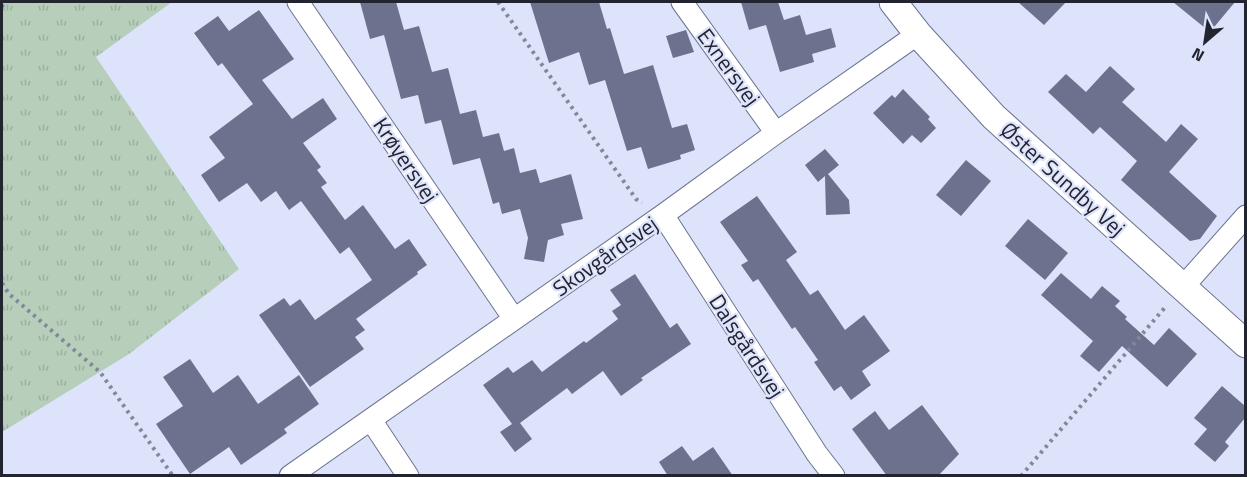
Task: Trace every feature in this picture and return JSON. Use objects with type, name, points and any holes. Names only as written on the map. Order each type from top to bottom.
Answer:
[{"type":"street","name":"Krøyersvej","points":[[298,2],[514,319]]},
{"type":"street","name":"Exnersvej","points":[[682,2],[776,133]]},
{"type":"street","name":"Øster Sundby Vej","points":[[893,2],[918,34],[994,117],[1245,344]]},
{"type":"street","name":"Skovgårdsvej","points":[[290,476],[918,34]]},
{"type":"street","name":"Dalsgårdsvej","points":[[663,215],[817,454],[834,476]]},
{"type":"street","points":[[1182,288],[1245,216]]},
{"type":"street","points":[[371,420],[408,476]]},
{"type":"path","points":[[2,7],[4,2]]},
{"type":"path","points":[[498,2],[636,199],[663,215]]},
{"type":"path","points":[[2,283],[9,294],[100,372],[173,476]]},
{"type":"path","points":[[1021,476],[1182,288]]},
{"type":"green space","points":[[2,2],[172,2],[96,57],[239,269],[129,354],[2,432]]},
{"type":"building","points":[[360,2],[396,2],[404,30],[419,26],[432,72],[448,68],[460,114],[476,110],[483,137],[499,133],[504,151],[514,148],[520,173],[536,169],[540,183],[571,174],[583,219],[561,224],[564,235],[548,240],[544,262],[524,259],[528,238],[520,209],[502,214],[499,202],[493,204],[480,158],[453,165],[441,120],[425,124],[418,95],[401,99],[384,35],[370,39]]},
{"type":"building","points":[[530,2],[599,2],[607,29],[610,28],[624,74],[653,65],[672,128],[687,124],[695,150],[680,155],[681,159],[648,169],[641,147],[627,151],[605,80],[589,85],[579,52],[549,63]]},
{"type":"building","points":[[741,2],[778,2],[784,20],[800,15],[806,35],[831,28],[836,47],[812,54],[814,62],[780,72],[766,25],[749,30]]},
{"type":"building","points":[[1018,2],[1066,2],[1044,25]]},
{"type":"building","points":[[1173,2],[1235,2],[1210,32]]},
{"type":"building","points":[[259,10],[294,59],[262,80],[292,119],[323,98],[337,119],[303,143],[321,167],[317,170],[327,183],[321,187],[345,220],[363,205],[395,249],[409,239],[427,265],[356,319],[365,330],[355,337],[364,349],[310,387],[259,315],[284,298],[290,306],[300,299],[315,320],[372,280],[349,247],[340,254],[301,201],[289,210],[276,191],[261,202],[247,183],[219,202],[201,175],[225,158],[209,137],[253,104],[222,63],[218,66],[194,33],[218,16],[229,31]]},
{"type":"building","points":[[686,30],[694,52],[673,58],[666,36]]},
{"type":"building","points":[[1110,66],[1135,89],[1122,102],[1166,142],[1181,124],[1198,139],[1169,172],[1217,216],[1200,239],[1190,241],[1121,180],[1137,161],[1100,127],[1093,134],[1048,92],[1066,74],[1086,92]]},
{"type":"building","points":[[903,89],[930,117],[928,119],[936,128],[921,143],[912,135],[903,144],[873,113],[892,95],[895,98]]},
{"type":"building","points":[[825,149],[839,165],[828,174],[849,200],[850,214],[826,215],[825,176],[818,182],[805,165]]},
{"type":"building","points":[[966,160],[991,181],[961,216],[936,195]]},
{"type":"building","points":[[757,196],[797,252],[786,260],[810,295],[818,290],[845,330],[864,315],[890,351],[862,371],[871,385],[851,400],[841,386],[834,391],[814,362],[818,360],[795,327],[792,329],[758,279],[753,282],[741,265],[748,261],[720,222]]},
{"type":"building","points":[[1028,219],[1068,253],[1045,280],[1005,246]]},
{"type":"building","points":[[1061,273],[1091,299],[1102,286],[1120,301],[1115,306],[1127,317],[1125,319],[1154,345],[1169,328],[1197,354],[1167,387],[1122,346],[1099,372],[1080,356],[1093,341],[1041,295]]},
{"type":"building","points":[[635,274],[670,328],[677,323],[691,344],[641,378],[643,380],[621,396],[603,371],[572,394],[567,388],[520,423],[532,439],[515,452],[500,432],[512,424],[483,385],[508,367],[513,373],[532,360],[542,372],[584,341],[586,343],[618,319],[612,311],[621,305],[610,290]]},
{"type":"building","points":[[190,359],[213,393],[238,375],[258,404],[299,375],[319,404],[284,429],[287,433],[241,465],[229,447],[190,474],[156,424],[183,406],[163,377]]},
{"type":"building","points":[[1222,386],[1245,406],[1245,418],[1225,442],[1229,446],[1215,462],[1194,444],[1207,429],[1194,418]]},
{"type":"building","points":[[922,405],[959,454],[938,476],[887,476],[852,429],[875,411],[889,430]]},
{"type":"building","points":[[682,446],[693,461],[713,447],[733,476],[668,476],[659,462]]}]
